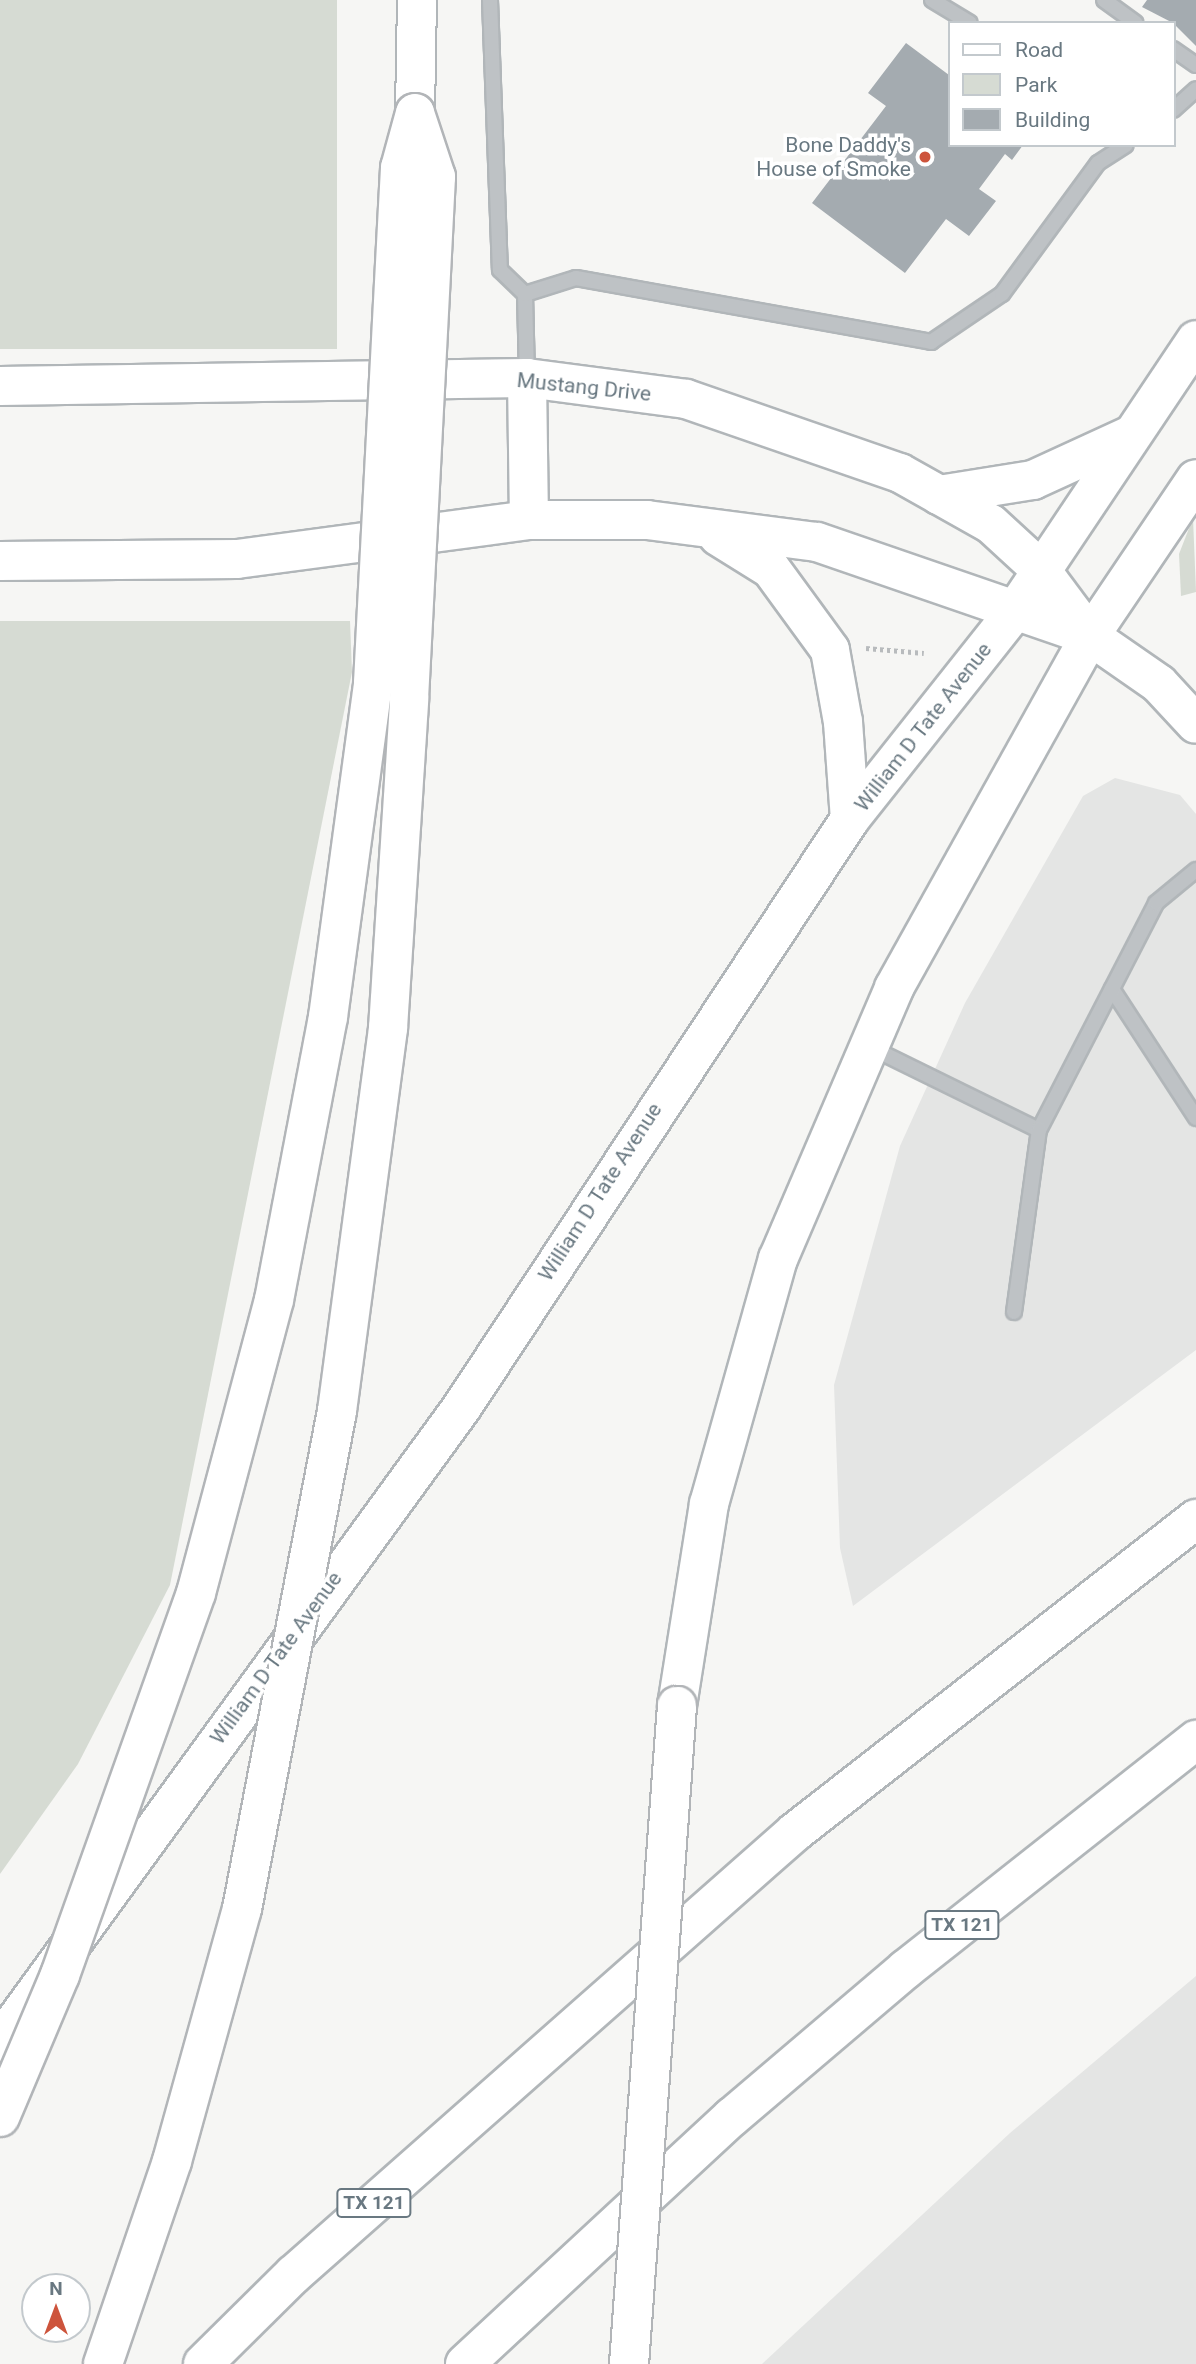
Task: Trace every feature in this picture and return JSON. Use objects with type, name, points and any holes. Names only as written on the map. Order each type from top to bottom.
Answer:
[{"type":"main road","points":[[0,2117],[65,1962],[196,1593],[274,1300],[328,1017],[373,683],[400,168],[415,113],[417,0]]},
{"type":"main road","points":[[103,2364],[172,2161],[242,1909],[337,1411],[388,1028],[409,699],[436,177],[415,113]]},
{"type":"main road","name":"William D Tate Avenue","points":[[0,2042],[462,1407],[850,819],[1014,612],[1196,340]]},
{"type":"main road","points":[[527,378],[529,520]]},
{"type":"main road","name":"Mustang Drive","points":[[0,386],[527,378],[686,399],[787,429],[939,495],[991,524],[1041,570],[1090,636]]},
{"type":"main road","points":[[939,495],[1033,481],[1131,435]]},
{"type":"main road","points":[[629,2364],[677,1706],[693,1585],[744,1364],[778,1259],[866,1045],[1090,636],[1196,479]]},
{"type":"main road","name":"Mustang Drive","points":[[0,561],[237,559],[529,520],[647,520],[710,531],[817,542],[1090,636],[1159,684],[1196,724]]},
{"type":"main road","points":[[710,531],[771,569],[830,650],[844,722],[850,819]]},
{"type":"main road","name":"TX 121","points":[[203,2364],[293,2275],[795,1832],[1196,1519]]},
{"type":"main road","name":"TX 121","points":[[465,2364],[743,2108],[1196,1740]]},
{"type":"lane","points":[[490,0],[500,270],[525,294],[527,378]]},
{"type":"lane","points":[[932,0],[967,21]]},
{"type":"lane","points":[[1104,0],[1123,5],[1135,21]]},
{"type":"lane","points":[[1175,50],[1196,65]]},
{"type":"lane","points":[[1175,108],[1196,89]]},
{"type":"lane","points":[[525,294],[576,278],[931,342],[1002,295],[1098,163],[1123,147]]},
{"type":"lane","points":[[1014,1312],[1039,1130],[1156,903],[1196,870]]},
{"type":"lane","points":[[1111,989],[1196,1118]]},
{"type":"lane","points":[[866,1045],[1039,1130]]},
{"type":"path","points":[[851,647],[924,653]]},
{"type":"shaded area","points":[[1115,778],[1180,795],[1196,814],[1196,1350],[853,1606],[840,1548],[834,1385],[900,1146],[965,1003],[1083,796]]},
{"type":"shaded area","points":[[1196,1976],[1196,2364],[762,2364],[1010,2133]]},
{"type":"green space","points":[[0,0],[337,0],[337,349],[0,349]]},
{"type":"green space","points":[[1193,518],[1196,592],[1181,596],[1179,554]]},
{"type":"green space","points":[[0,621],[350,621],[352,672],[170,1585],[78,1764],[0,1874]]},
{"type":"building","points":[[1147,0],[1196,0],[1196,46],[1175,25],[1175,21],[1169,21],[1142,7]]},
{"type":"building","name":"Bone Daddy's House of Smoke","points":[[906,43],[948,74],[948,147],[1022,147],[1012,160],[1005,154],[979,189],[996,201],[969,236],[946,219],[905,273],[812,203],[886,106],[868,93]]},
{"type":"place","name":"Bone Daddy's House of Smoke","points":[[925,157]]}]
